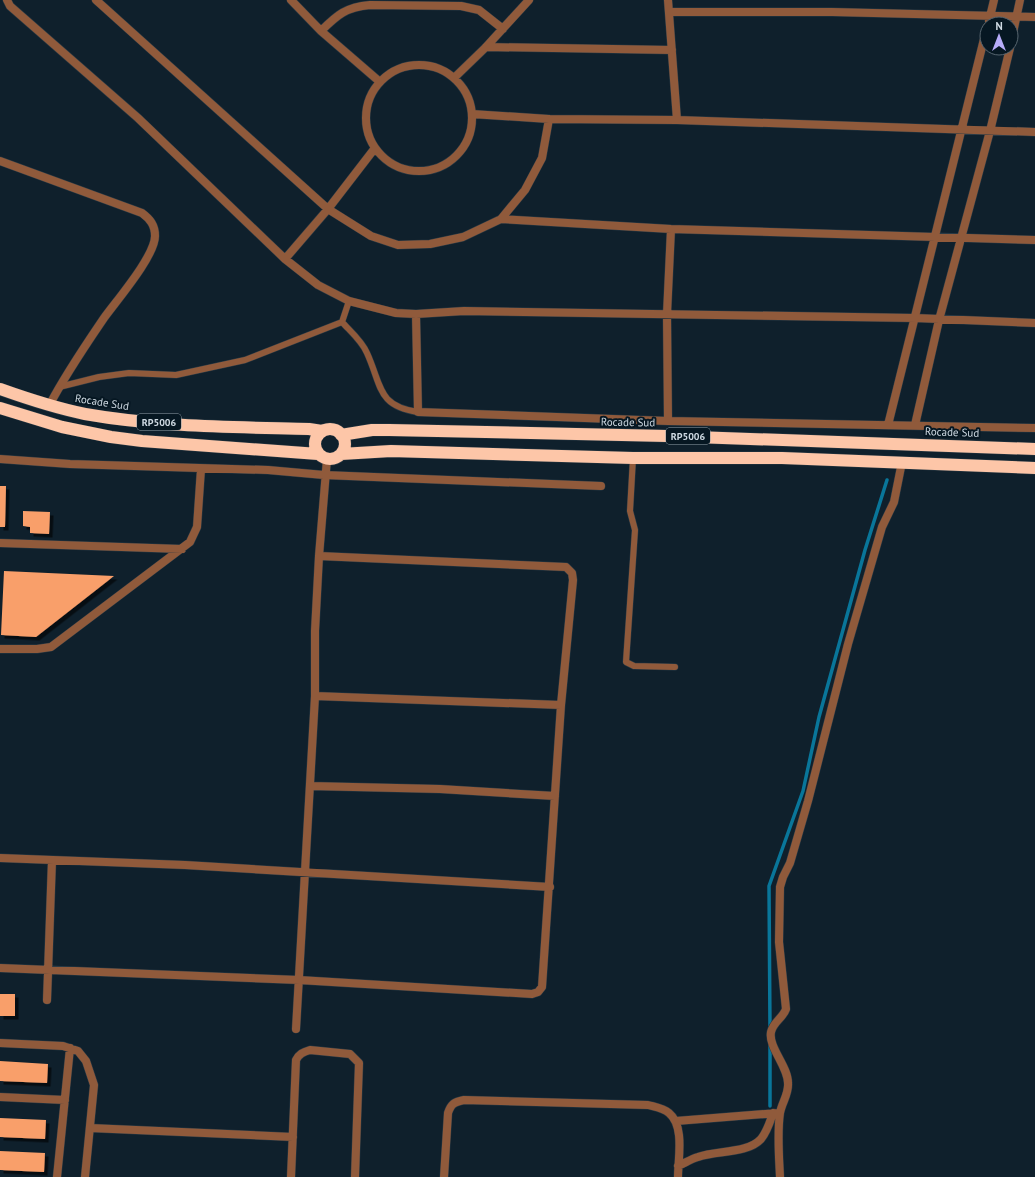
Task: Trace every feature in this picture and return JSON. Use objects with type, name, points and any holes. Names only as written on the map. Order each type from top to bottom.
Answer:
[{"type":"highway","name":"Rocade Sud","points":[[0,389],[49,406],[91,415],[217,426],[309,429],[322,431],[332,430],[341,435],[389,430],[667,436],[1035,449]]},
{"type":"highway","name":"RP5006","points":[[0,408],[68,429],[126,439],[337,457],[341,454],[391,451],[633,458],[782,458],[1035,468]]},
{"type":"highway","points":[[322,431],[316,439],[316,449],[323,456]]},
{"type":"highway","points":[[341,435],[344,444],[341,454]]},
{"type":"street","points":[[7,0],[10,6],[138,118],[286,259],[318,285],[349,301],[376,309],[416,314],[464,311],[915,318],[1035,323]]},
{"type":"street","points":[[96,0],[328,208],[370,236],[398,245],[430,244],[463,237],[501,219],[525,190],[542,158],[549,119]]},
{"type":"street","points":[[291,0],[321,31],[380,82]]},
{"type":"street","points":[[454,78],[486,48],[529,0]]},
{"type":"street","points":[[668,0],[676,120]]},
{"type":"street","points":[[990,16],[994,0]]},
{"type":"street","points":[[1017,16],[1020,0]]},
{"type":"street","points":[[321,31],[337,15],[355,6],[370,5],[461,6],[479,10],[503,29]]},
{"type":"street","points":[[669,12],[832,12],[979,19]]},
{"type":"street","points":[[1019,17],[1035,17]]},
{"type":"street","points":[[486,48],[672,50]]},
{"type":"street","points":[[888,425],[980,56]]},
{"type":"street","points":[[915,425],[940,320],[990,131],[1008,56]]},
{"type":"street","points":[[413,66],[438,69],[454,78],[467,97],[472,114],[470,132],[463,148],[450,161],[434,169],[416,171],[404,169],[388,161],[375,148],[367,130],[366,111],[369,98],[380,82],[395,71],[413,66]]},
{"type":"street","points":[[472,114],[549,119],[676,120],[1035,132]]},
{"type":"street","points":[[286,259],[375,148]]},
{"type":"street","points":[[0,161],[142,213],[151,220],[154,228],[155,237],[149,256],[104,318],[59,387],[49,406]]},
{"type":"street","points":[[501,219],[671,229],[1035,240]]},
{"type":"street","points":[[668,421],[667,314],[671,229]]},
{"type":"street","points":[[416,314],[418,412],[668,421],[1035,428]]},
{"type":"street","points":[[296,1029],[310,786],[315,632],[324,475],[323,456]]},
{"type":"street","points":[[0,459],[201,469],[268,470],[324,475],[601,486]]},
{"type":"street","points":[[678,1166],[698,1157],[744,1148],[760,1140],[777,1113],[787,1093],[788,1083],[785,1069],[772,1041],[771,1033],[774,1025],[781,1018],[786,1009],[779,942],[780,887],[808,801],[852,629],[882,528],[894,502],[902,462]]},
{"type":"street","points":[[0,649],[37,649],[51,647],[190,542],[195,534],[201,469]]},
{"type":"street","points":[[0,543],[182,549]]},
{"type":"street","points":[[0,968],[48,972],[299,980],[532,994],[538,992],[542,987],[550,887],[561,705],[573,580],[572,573],[566,567],[319,556]]},
{"type":"street","points":[[314,696],[561,705]]},
{"type":"street","points":[[310,786],[440,789],[555,796]]},
{"type":"street","points":[[0,858],[185,865],[550,887]]},
{"type":"street","points":[[47,1000],[52,860]]},
{"type":"street","points":[[0,1043],[63,1046],[70,1048],[78,1051],[90,1069],[94,1085],[85,1177]]},
{"type":"street","points":[[57,1177],[70,1048]]},
{"type":"street","points":[[292,1177],[295,1068],[299,1055],[310,1050],[350,1054],[359,1063],[360,1069],[355,1177]]},
{"type":"street","points":[[0,1097],[65,1100]]},
{"type":"street","points":[[444,1177],[448,1113],[451,1106],[455,1102],[464,1100],[648,1105],[660,1108],[669,1113],[676,1121],[679,1134],[678,1177]]},
{"type":"street","points":[[676,1121],[777,1113]]},
{"type":"street","points":[[777,1113],[780,1177]]},
{"type":"street","points":[[90,1128],[293,1136]]},
{"type":"lane","points":[[342,322],[349,301]]},
{"type":"lane","points":[[59,387],[99,377],[129,373],[176,374],[245,360],[342,322]]},
{"type":"lane","points":[[342,322],[366,352],[386,399],[402,410],[418,412]]},
{"type":"lane","points":[[633,458],[630,512],[635,530],[626,662],[634,666],[675,667]]},
{"type":"building","points":[[0,486],[6,486],[5,527],[0,527]]},
{"type":"building","points":[[23,511],[50,512],[49,534],[30,533],[30,527],[23,526]]},
{"type":"building","points":[[4,571],[114,576],[36,637],[1,635]]},
{"type":"building","points":[[0,994],[15,994],[15,1016],[0,1016]]},
{"type":"building","points":[[0,1061],[48,1064],[47,1083],[0,1081]]},
{"type":"building","points":[[0,1118],[46,1120],[45,1139],[0,1137]]},
{"type":"building","points":[[0,1151],[45,1153],[44,1172],[0,1170]]},
{"type":"waterway","points":[[770,1029],[769,886],[803,791],[819,717],[865,550],[887,480]]},
{"type":"waterway","points":[[770,1044],[770,1106]]}]
